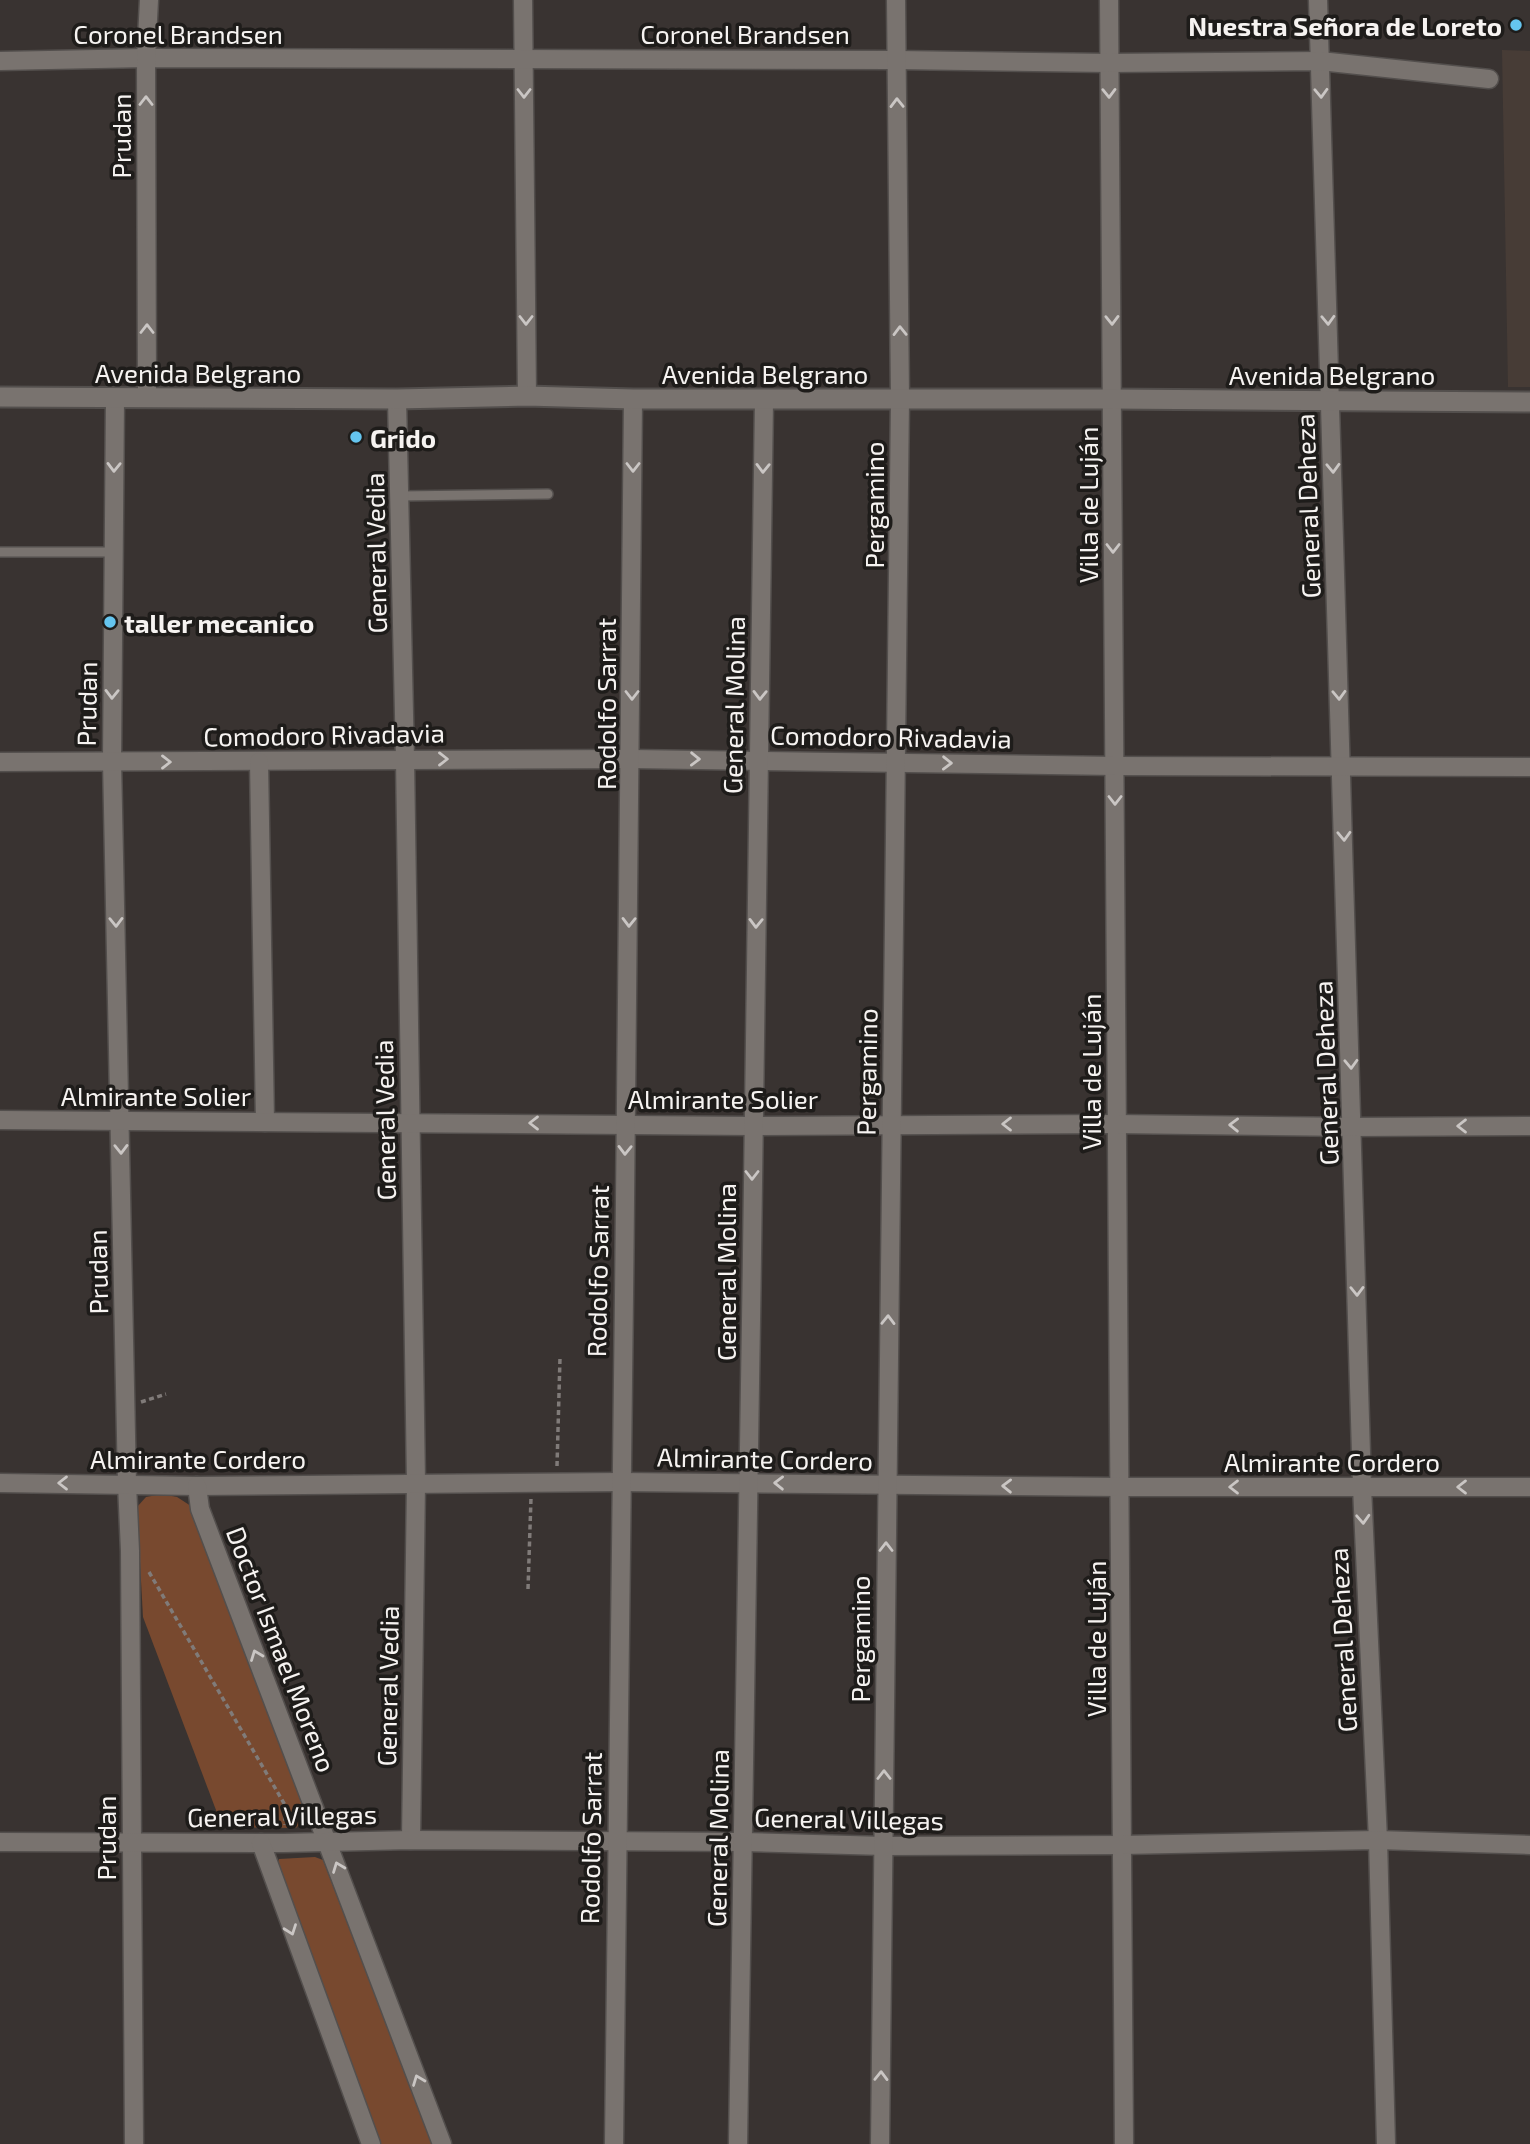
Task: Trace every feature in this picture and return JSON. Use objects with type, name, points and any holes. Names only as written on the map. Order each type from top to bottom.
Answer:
[{"type":"street","name":"Prudan","points":[[147,397],[146,58],[149,0]]},
{"type":"street","points":[[523,0],[527,396]]},
{"type":"street","name":"Pergamino","points":[[880,2144],[900,399],[896,0]]},
{"type":"street","name":"Villa de Luján","points":[[1109,0],[1124,2144]]},
{"type":"street","name":"General Deheza","points":[[1318,0],[1362,1487],[1378,1839],[1386,2144]]},
{"type":"street","name":"Coronel Brandsen","points":[[0,61],[146,58],[1109,63],[1320,61],[1489,79]]},
{"type":"street","name":"Avenida Belgrano","points":[[0,397],[397,399],[527,396],[764,400],[1530,402]]},
{"type":"street","name":"Prudan","points":[[115,398],[112,761],[130,1551],[134,2144]]},
{"type":"street","name":"General Vedia","points":[[397,399],[416,1483],[411,1840]]},
{"type":"street","name":"Rodolfo Sarrat","points":[[614,2144],[625,1123],[632,759],[633,399]]},
{"type":"street","name":"General Molina","points":[[738,2144],[750,1483],[764,400]]},
{"type":"street","name":"Comodoro Rivadavia","points":[[0,762],[632,759],[1115,766],[1530,767]]},
{"type":"street","points":[[259,762],[265,1122]]},
{"type":"street","name":"Almirante Solier","points":[[0,1121],[625,1123],[753,1126],[1530,1126]]},
{"type":"street","name":"Almirante Cordero","points":[[0,1483],[197,1486],[621,1482],[1120,1487],[1530,1487]]},
{"type":"street","name":"Doctor Ismael Moreno","points":[[197,1486],[200,1509],[442,2144]]},
{"type":"street","name":"General Villegas","points":[[0,1842],[284,1843],[411,1840],[743,1842],[884,1846],[1122,1845],[1378,1839],[1530,1845]]},
{"type":"street","points":[[261,1843],[370,2144]]},
{"type":"lane","points":[[400,496],[548,494]]},
{"type":"lane","points":[[0,552],[114,552]]},
{"type":"path","points":[[556,1482],[560,1358]]},
{"type":"path","points":[[138,1403],[166,1394]]},
{"type":"path","points":[[528,1589],[531,1482]]},
{"type":"path","points":[[145,1565],[285,1805],[284,1843]]},
{"type":"shaded area","points":[[1502,50],[1530,51],[1530,387],[1508,387]]},
{"type":"shaded area","points":[[162,1494],[177,1497],[191,1506],[305,1807],[304,1820],[296,1828],[228,1827],[219,1818],[143,1617],[137,1507],[146,1497]]},
{"type":"shaded area","points":[[315,1857],[323,1860],[432,2144],[379,2144],[276,1868],[279,1859]]},
{"type":"place","name":"Nuestra Señora de Loreto","points":[[1516,25]]},
{"type":"place","name":"Grido","points":[[356,437]]},
{"type":"place","name":"taller mecanico","points":[[110,622]]}]
